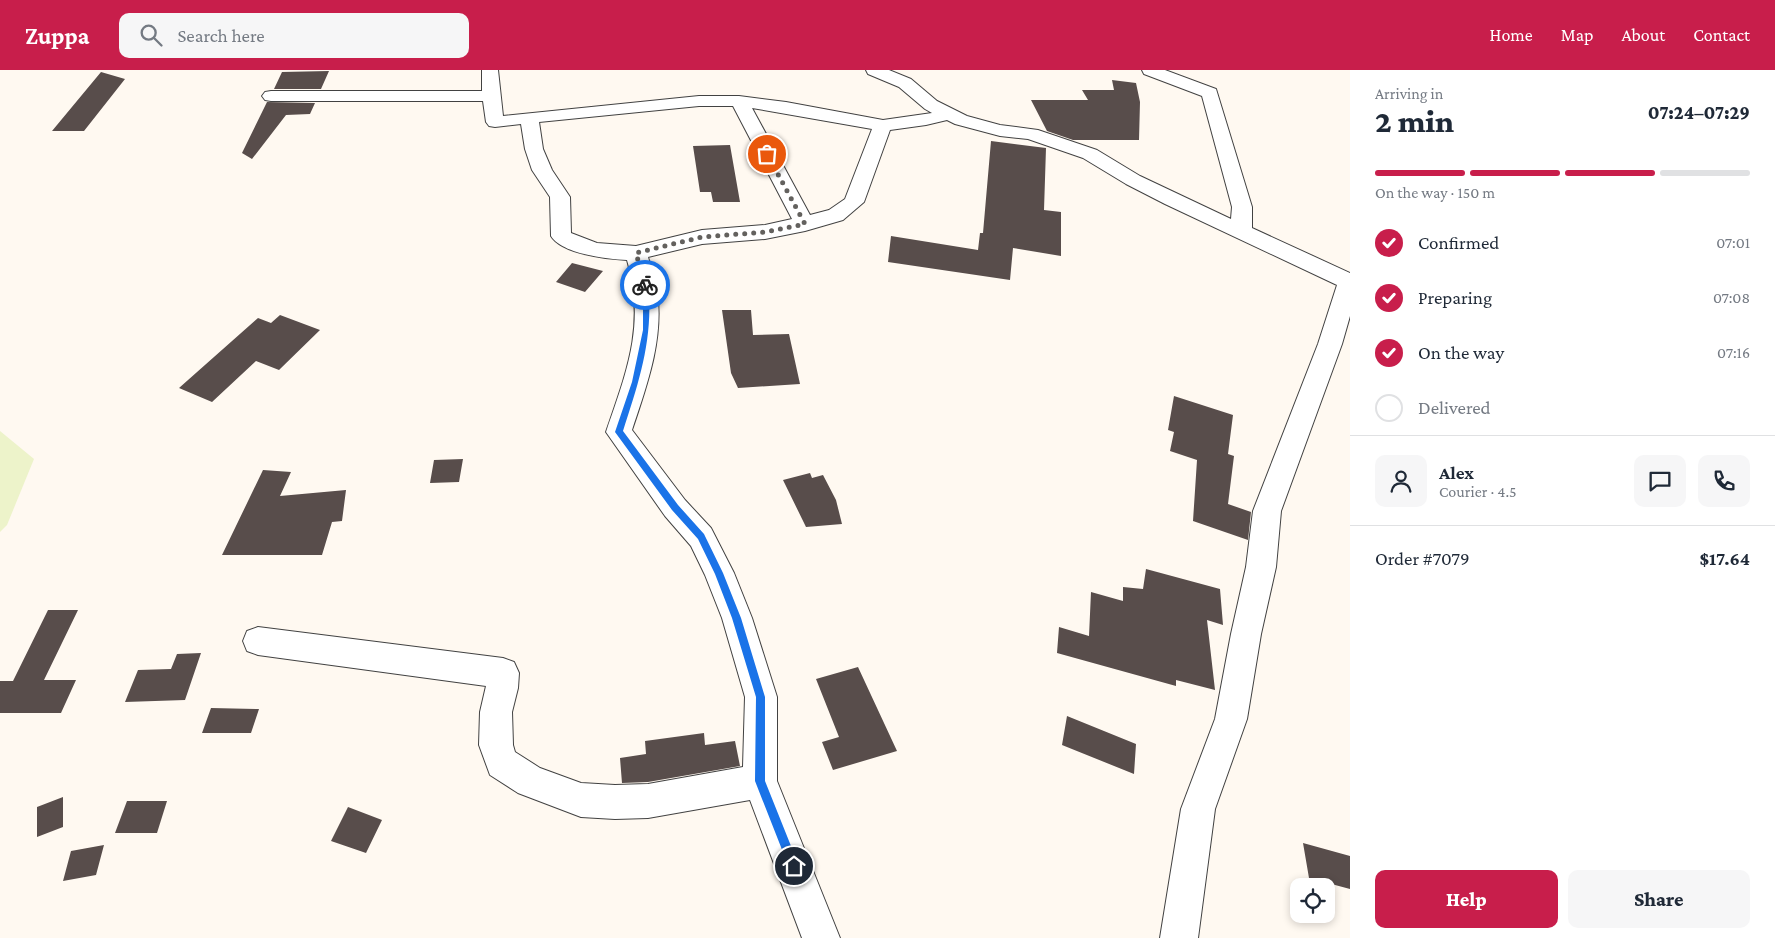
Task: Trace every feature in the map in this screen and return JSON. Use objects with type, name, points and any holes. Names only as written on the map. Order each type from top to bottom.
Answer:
[{"type":"street","points":[[490,70],[490,96],[495,122],[699,101],[739,101],[786,107],[883,125],[917,122],[947,114]]},
{"type":"street","points":[[874,70],[917,82],[920,97],[947,114],[980,125],[1031,134],[1076,148],[1141,184],[1350,282],[1330,344],[1267,511],[1261,567],[1246,634],[1231,719],[1198,809],[1179,938]]},
{"type":"street","points":[[1150,70],[1210,93]]},
{"type":"street","points":[[1204,70],[1242,207],[1241,231]]},
{"type":"street","points":[[271,96],[490,96]]},
{"type":"street","points":[[739,101],[805,224]]},
{"type":"street","points":[[528,118],[534,149],[542,170],[560,197],[561,236],[582,247],[606,253],[636,253],[702,237],[766,232],[836,215],[854,202],[883,125]]},
{"type":"street","points":[[636,253],[646,288],[646,330],[636,382],[619,432],[675,508],[701,537],[719,573],[736,618],[761,697],[760,781],[822,938]]},
{"type":"street","points":[[258,640],[503,673],[502,688],[496,712],[495,730],[496,745],[502,763],[530,781],[582,800],[648,801],[760,781]]},
{"type":"green space","points":[[0,431],[34,459],[7,525],[0,532]]},
{"type":"building","points":[[329,71],[321,89],[274,89],[282,72]]},
{"type":"building","points":[[101,72],[125,79],[84,131],[52,131]]},
{"type":"building","points":[[1112,80],[1136,83],[1140,102],[1139,140],[1073,140],[1047,131],[1031,100],[1088,100],[1082,90],[1114,90]]},
{"type":"building","points":[[267,102],[315,103],[310,114],[286,115],[252,159],[242,153]]},
{"type":"building","points":[[991,141],[1046,148],[1044,210],[1061,212],[1061,256],[1013,248],[1010,280],[888,262],[891,236],[978,250],[980,233],[983,233]]},
{"type":"building","points":[[730,145],[740,202],[713,202],[711,192],[700,192],[693,146]]},
{"type":"building","points":[[572,263],[603,271],[585,292],[556,282]]},
{"type":"building","points":[[722,310],[751,310],[753,335],[789,334],[800,384],[738,388],[731,373]]},
{"type":"building","points":[[280,315],[320,330],[279,370],[256,361],[212,402],[179,388],[258,318],[271,323]]},
{"type":"building","points":[[1174,396],[1233,415],[1228,454],[1234,456],[1228,504],[1251,512],[1248,540],[1193,521],[1197,460],[1170,451],[1174,432],[1168,430]]},
{"type":"building","points":[[463,459],[459,482],[430,483],[434,460]]},
{"type":"building","points":[[263,470],[291,472],[280,496],[346,490],[342,521],[332,522],[322,555],[222,555]]},
{"type":"building","points":[[810,473],[812,478],[823,475],[836,500],[842,524],[806,527],[783,480]]},
{"type":"building","points":[[1146,569],[1220,589],[1223,625],[1207,620],[1215,690],[1176,680],[1176,686],[1057,653],[1059,627],[1089,636],[1091,592],[1123,601],[1123,587],[1143,589]]},
{"type":"building","points":[[48,610],[78,610],[44,680],[76,680],[61,713],[0,713],[0,681],[13,681]]},
{"type":"building","points":[[201,653],[185,700],[125,702],[138,670],[171,669],[177,654]]},
{"type":"building","points":[[858,667],[897,751],[833,770],[822,742],[839,737],[816,679]]},
{"type":"building","points":[[211,708],[259,709],[251,733],[202,733]]},
{"type":"building","points":[[1067,716],[1136,744],[1134,774],[1062,745]]},
{"type":"building","points":[[704,733],[705,745],[735,741],[740,766],[648,782],[622,783],[620,758],[646,754],[645,741]]},
{"type":"building","points":[[63,797],[63,827],[37,837],[37,807]]},
{"type":"building","points":[[127,801],[167,801],[157,833],[115,833]]},
{"type":"building","points":[[348,807],[382,820],[366,853],[331,841]]},
{"type":"building","points":[[1303,843],[1350,856],[1350,889],[1335,885],[1335,878],[1309,878]]},
{"type":"building","points":[[104,845],[96,875],[63,881],[71,851]]},
{"type":"way so far","points":[[645,285],[636,253],[702,237],[766,232],[805,224],[767,154]]},
{"type":"route","points":[[645,285],[647,305],[646,330],[636,382],[619,432],[675,508],[701,537],[719,573],[736,618],[761,697],[760,781],[794,866]]}]
